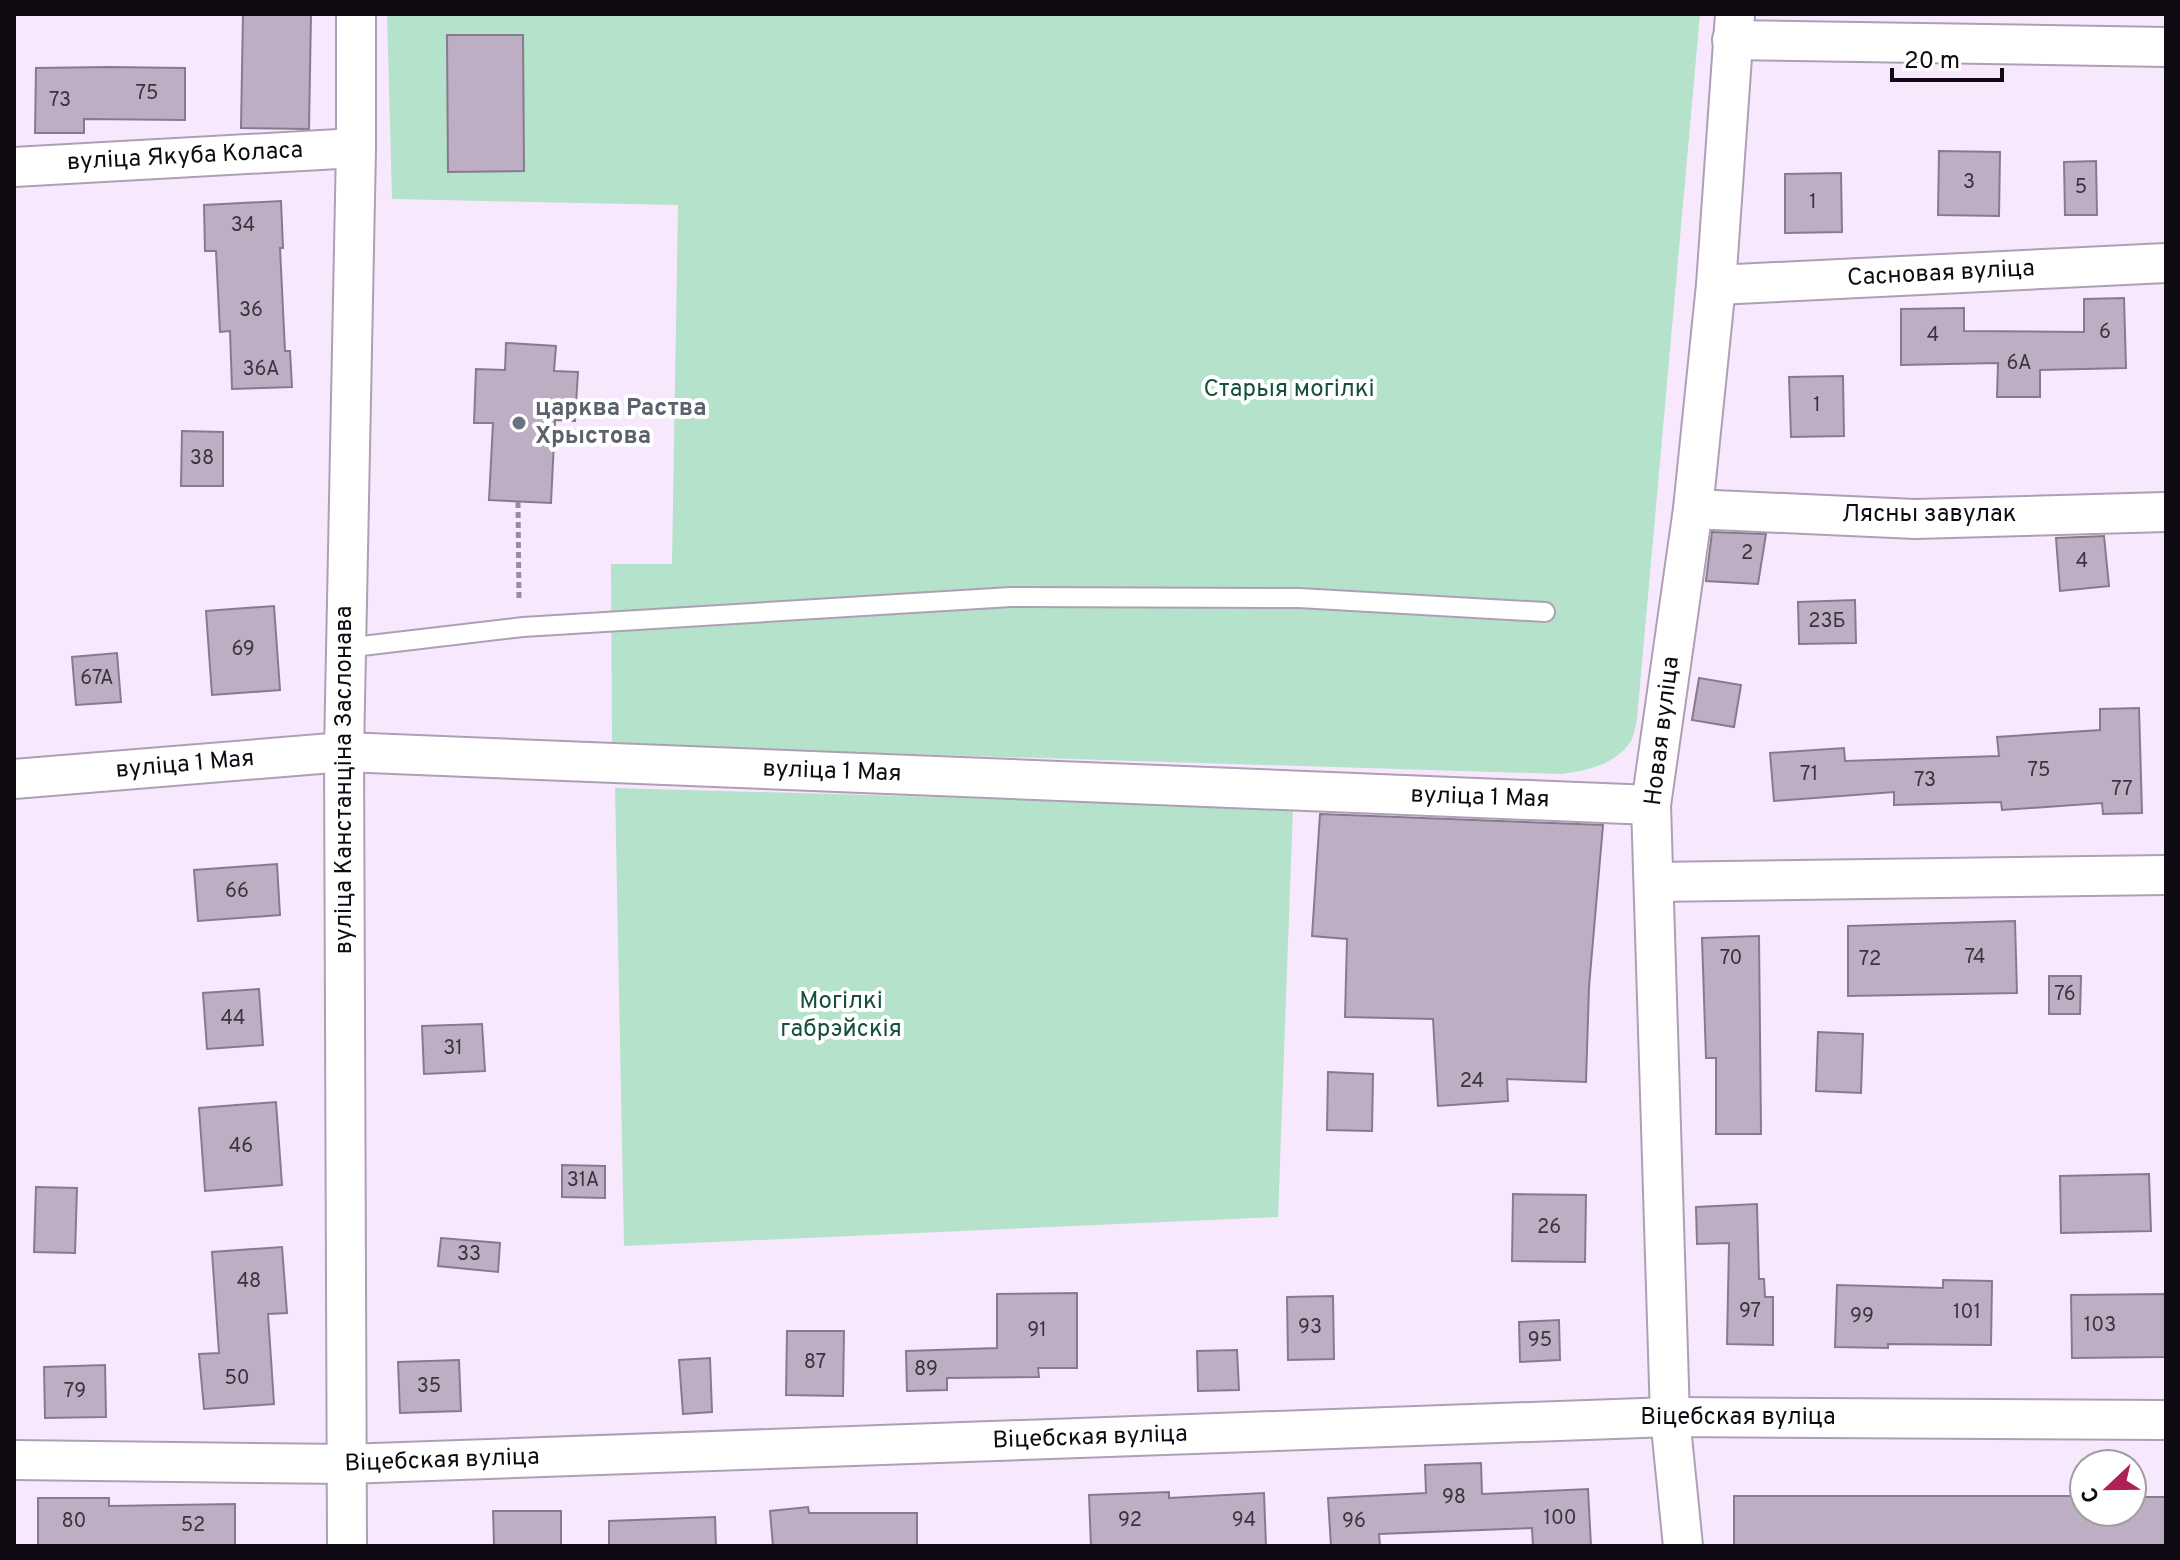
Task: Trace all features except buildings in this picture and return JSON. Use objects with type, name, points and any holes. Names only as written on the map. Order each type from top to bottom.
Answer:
[{"type":"street","name":"вуліца Канстанціна Заслонава","points":[[347,1546],[344,752],[356,14]]},
{"type":"street","points":[[1734,27],[2166,47]]},
{"type":"street","name":"Новая вуліца","points":[[1683,1546],[1670,1417],[1651,805],[1693,509],[1716,285],[1734,27]]},
{"type":"street","name":"вуліца Якуба Коласа","points":[[14,167],[356,148]]},
{"type":"street","name":"Сасновая вуліца","points":[[1716,285],[2166,263]]},
{"type":"street","name":"Лясны завулак","points":[[1693,509],[1915,519],[2166,512]]},
{"type":"street","name":"вуліца 1 Мая","points":[[14,779],[344,752],[1651,805]]},
{"type":"street","points":[[1655,882],[2166,875]]},
{"type":"street","name":"Віцебская вуліца","points":[[14,1460],[345,1464],[1670,1417],[2166,1420]]},
{"type":"lane","points":[[345,648],[523,627],[1011,597],[1299,598],[1545,612]]},
{"type":"path","points":[[518,502],[517,592],[523,627]]},
{"type":"green space","name":"Старыя могілкі","points":[[387,14],[1700,14],[1637,719],[1631,742],[1607,762],[1561,774],[612,745],[611,564],[672,564],[678,205],[392,199]]},
{"type":"green space","name":"Могілкі габрэйскія","points":[[615,788],[1293,807],[1278,1217],[624,1246]]},
{"type":"place","name":"царква Раства Хрыстова","points":[[519,423]]}]
